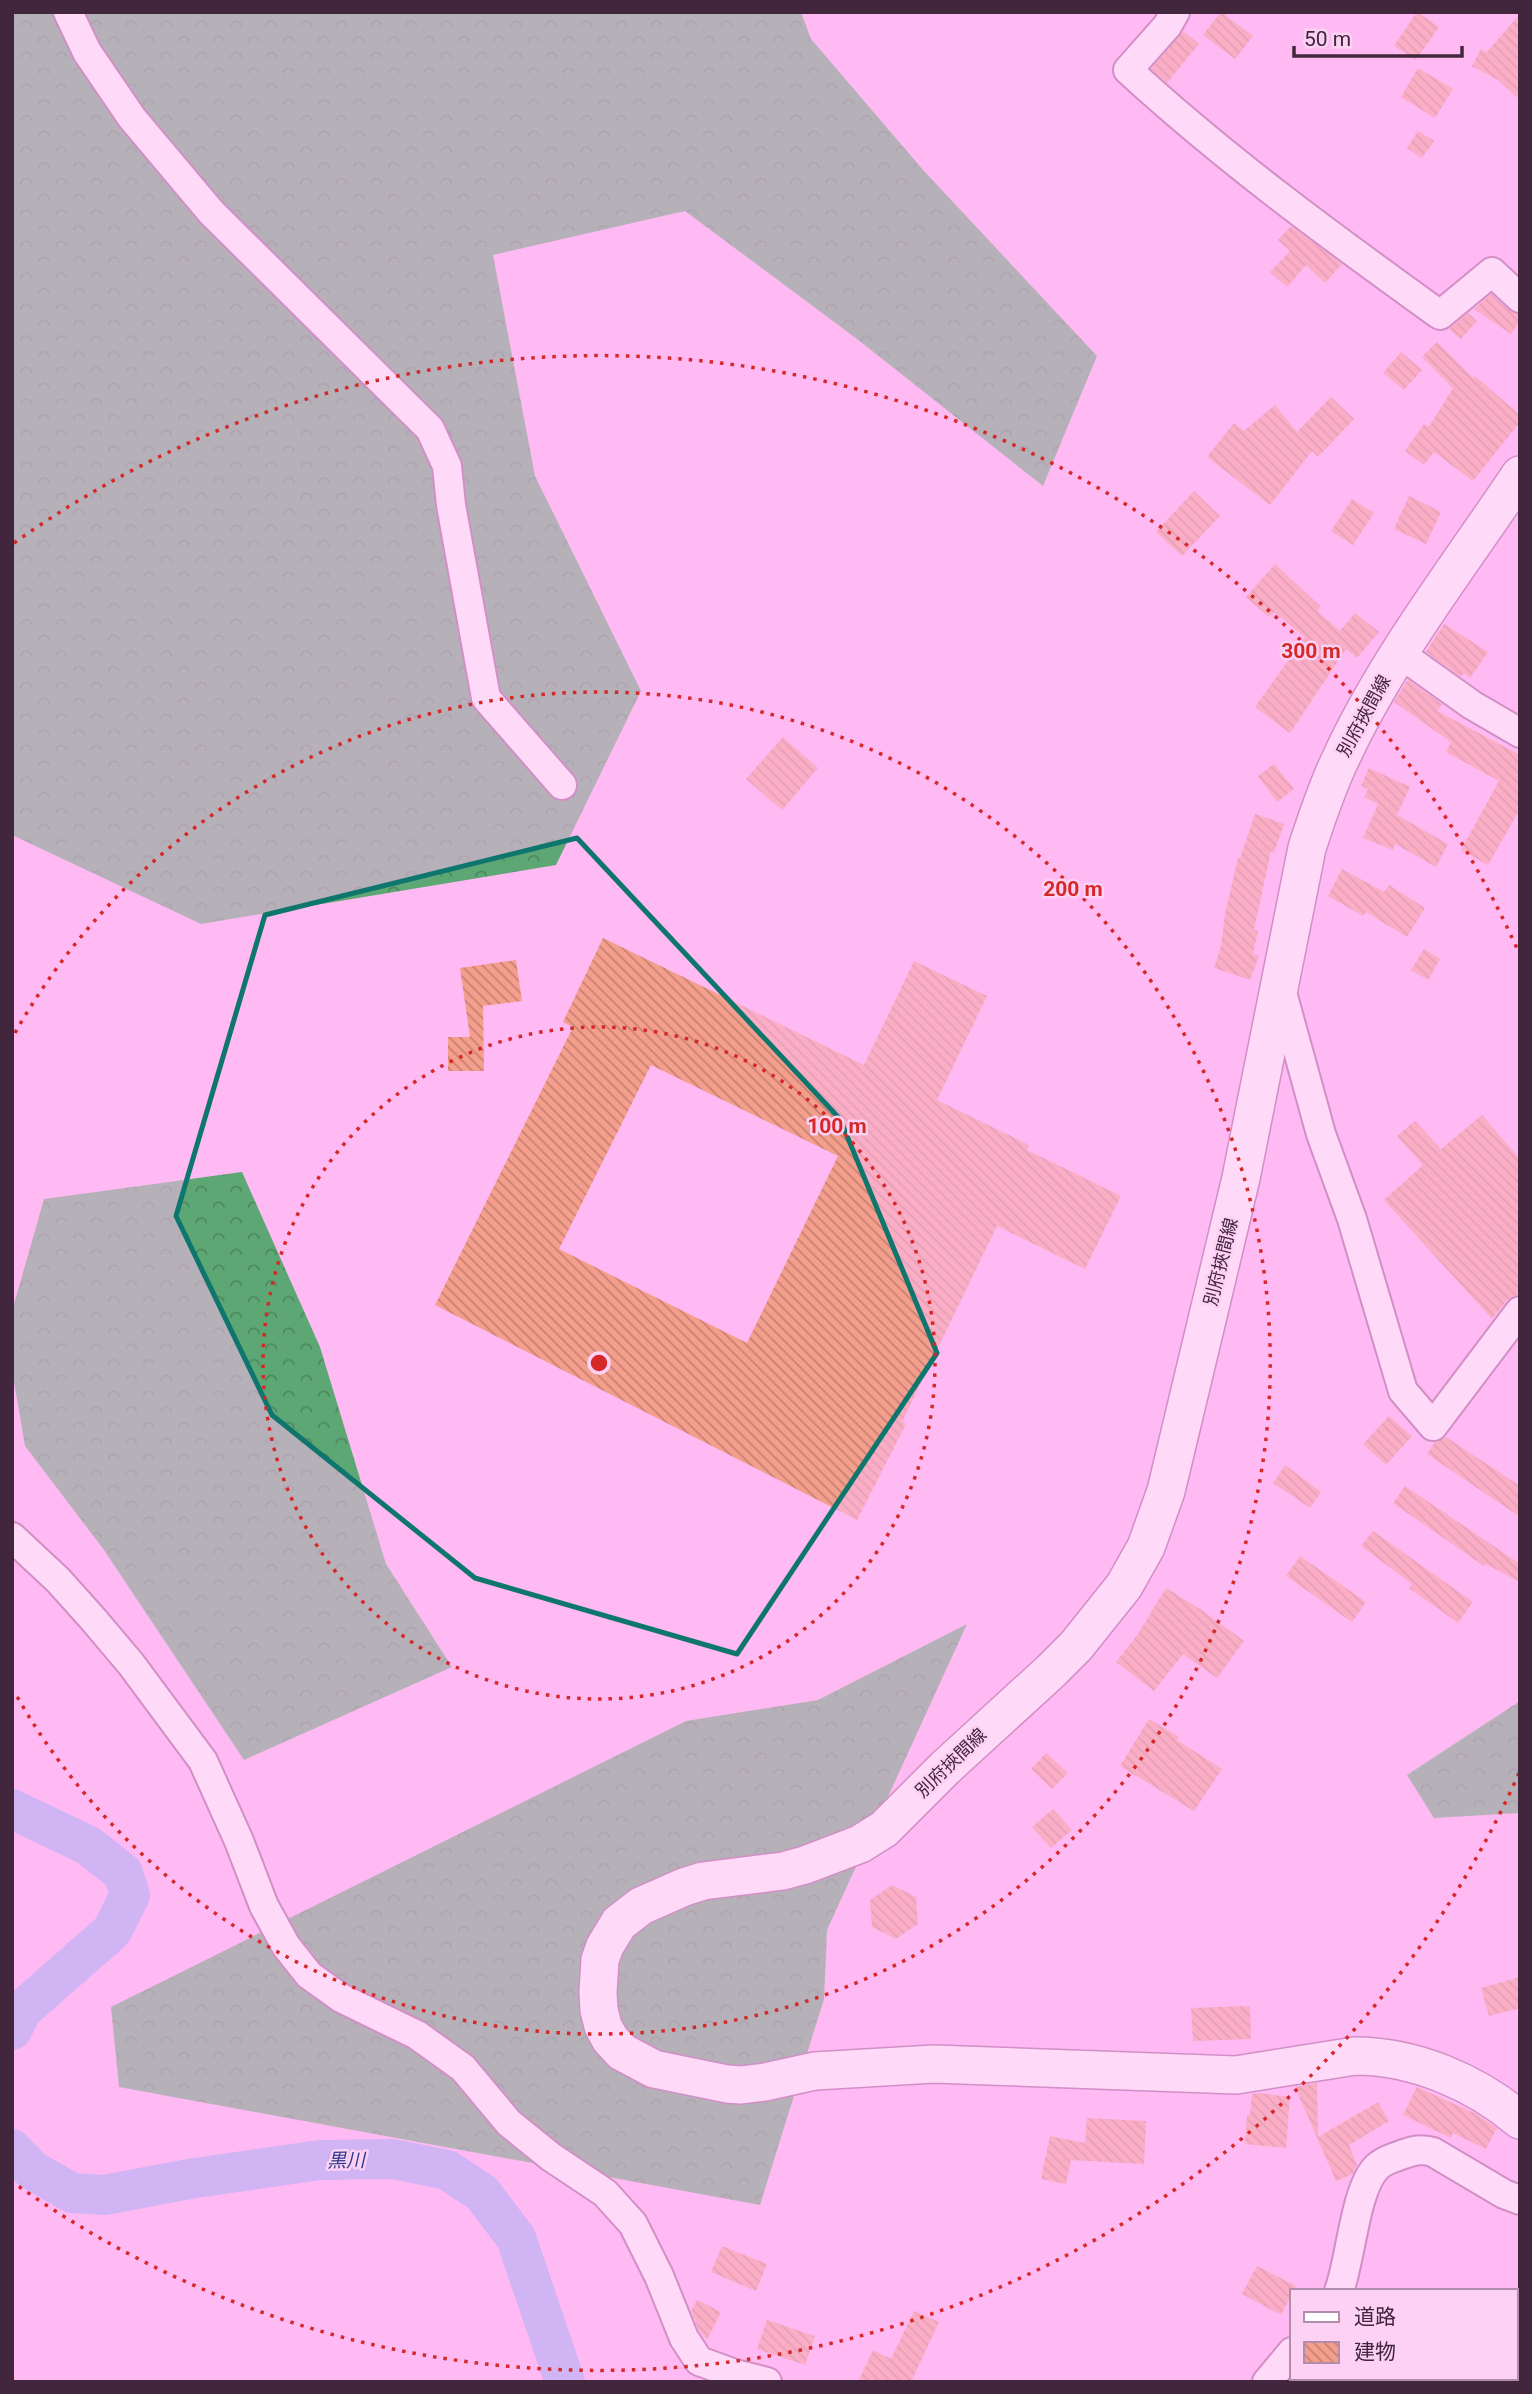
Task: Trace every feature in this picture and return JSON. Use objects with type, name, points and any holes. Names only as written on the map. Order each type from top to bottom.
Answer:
[{"type":"main road","name":"別府挾間線","points":[[1520,475],[1399,653],[1352,735],[1321,806],[1307,848],[1241,1178],[1166,1491],[1146,1547],[1124,1586],[1076,1646],[874,1836],[849,1849],[783,1871],[703,1881],[684,1887],[629,1914],[611,1934],[600,1960],[599,2010],[610,2039],[633,2060],[673,2074],[727,2084],[765,2082],[815,2071],[934,2064],[1236,2075],[1355,2056],[1374,2056],[1425,2068],[1457,2080],[1502,2106],[1520,2120]]},
{"type":"street","points":[[68,12],[87,52],[132,118],[211,212],[430,429],[447,466],[451,505],[486,698],[562,785]]},
{"type":"street","points":[[1175,12],[1167,26],[1128,70],[1183,120],[1358,256],[1440,315],[1492,272],[1520,298]]},
{"type":"street","points":[[1399,653],[1472,705],[1520,733]]},
{"type":"street","points":[[1279,984],[1321,1134],[1352,1219],[1403,1391],[1433,1426],[1520,1311]]},
{"type":"street","points":[[12,1537],[58,1580],[131,1664],[203,1761],[239,1841],[264,1906],[286,1946],[309,1975],[341,1998],[417,2035],[463,2068],[509,2123],[551,2157],[604,2193],[633,2224],[659,2276],[684,2338],[699,2361],[767,2382]]},
{"type":"street","points":[[1339,2289],[1365,2186],[1375,2168],[1383,2161],[1425,2149],[1504,2194],[1520,2200]]},
{"type":"street","points":[[1267,2382],[1290,2354]]},
{"type":"highlighted area","points":[[577,838],[840,1119],[937,1353],[737,1654],[475,1578],[272,1415],[176,1216],[265,915]]},
{"type":"green space","points":[[12,12],[801,12],[811,39],[924,171],[1097,356],[1043,486],[857,339],[685,211],[493,255],[535,476],[641,691],[556,865],[201,924],[12,835]]},
{"type":"green space","points":[[242,1172],[320,1347],[386,1564],[452,1667],[244,1760],[104,1550],[25,1446],[12,1370],[12,1311],[44,1199]]},
{"type":"green space","points":[[967,1624],[827,1930],[824,1999],[760,2205],[119,2087],[111,2007],[686,1721],[818,1700]]},
{"type":"green space","points":[[1520,1701],[1520,1813],[1434,1818],[1407,1775]]},
{"type":"building","points":[[1221,12],[1253,36],[1235,59],[1203,35]]},
{"type":"building","points":[[1417,12],[1439,27],[1416,60],[1394,46]]},
{"type":"building","points":[[1520,14],[1520,100],[1498,80],[1472,66],[1481,49],[1487,52]]},
{"type":"building","points":[[1183,31],[1199,44],[1167,83],[1151,69]]},
{"type":"building","points":[[1418,68],[1453,89],[1435,118],[1401,97]]},
{"type":"building","points":[[1418,131],[1434,141],[1422,158],[1407,148]]},
{"type":"building","points":[[1291,226],[1342,264],[1325,283],[1306,265],[1287,287],[1270,272],[1290,251],[1278,240]]},
{"type":"building","points":[[1491,294],[1509,310],[1520,314],[1520,321],[1511,334],[1474,309]]},
{"type":"building","points":[[1468,313],[1477,321],[1461,339],[1449,329]]},
{"type":"building","points":[[1437,342],[1473,378],[1475,376],[1520,415],[1520,422],[1473,481],[1434,452],[1424,465],[1405,451],[1424,424],[1429,427],[1453,388],[1422,357]]},
{"type":"building","points":[[1401,352],[1422,370],[1404,390],[1383,373]]},
{"type":"building","points":[[1331,397],[1354,419],[1318,457],[1312,451],[1270,505],[1207,457],[1234,423],[1244,431],[1275,405],[1297,432]]},
{"type":"building","points":[[1194,491],[1220,516],[1182,556],[1156,532]]},
{"type":"building","points":[[1409,496],[1441,512],[1426,544],[1394,529]]},
{"type":"building","points":[[1352,499],[1374,513],[1353,545],[1331,531]]},
{"type":"building","points":[[1275,564],[1320,606],[1318,612],[1340,631],[1355,613],[1379,632],[1357,658],[1346,649],[1290,733],[1255,707],[1305,637],[1274,612],[1269,617],[1246,597]]},
{"type":"building","points":[[1444,624],[1488,652],[1470,678],[1464,673],[1461,677],[1426,652]]},
{"type":"building","points":[[1408,680],[1442,704],[1437,711],[1520,755],[1520,809],[1488,865],[1461,850],[1499,781],[1446,752],[1451,742],[1394,702]]},
{"type":"building","points":[[783,737],[818,768],[782,810],[746,779]]},
{"type":"building","points":[[1274,764],[1294,789],[1277,802],[1258,776]]},
{"type":"building","points":[[1369,768],[1410,787],[1397,815],[1448,844],[1436,867],[1395,844],[1393,850],[1363,838],[1378,804],[1364,797],[1368,789],[1361,786]]},
{"type":"building","points":[[1255,814],[1284,824],[1274,853],[1271,851],[1254,930],[1258,931],[1253,954],[1259,956],[1250,980],[1214,968],[1221,946],[1225,914],[1238,858]]},
{"type":"building","points":[[1342,869],[1384,892],[1389,885],[1425,908],[1407,937],[1366,912],[1363,916],[1328,896]]},
{"type":"building","points":[[603,938],[864,1065],[914,961],[987,996],[937,1100],[1029,1145],[1027,1150],[1121,1196],[1085,1269],[997,1226],[902,1422],[906,1424],[857,1520],[435,1305],[573,1027],[563,1022]],"holes":[[[651,1065],[838,1156],[747,1343],[559,1249]]]},
{"type":"building","points":[[1424,949],[1440,959],[1428,980],[1411,970]]},
{"type":"building","points":[[516,960],[522,1001],[483,1006],[484,1071],[448,1071],[448,1037],[470,1037],[460,968]]},
{"type":"building","points":[[1482,1115],[1520,1159],[1520,1293],[1507,1300],[1492,1319],[1384,1200],[1423,1165],[1397,1136],[1415,1121],[1441,1149]]},
{"type":"building","points":[[1389,1416],[1412,1436],[1386,1465],[1363,1444]]},
{"type":"building","points":[[1446,1437],[1520,1486],[1520,1517],[1427,1454],[1435,1442]]},
{"type":"building","points":[[1285,1465],[1321,1492],[1310,1508],[1273,1483]]},
{"type":"building","points":[[1405,1486],[1520,1564],[1520,1582],[1486,1564],[1484,1566],[1393,1503]]},
{"type":"building","points":[[1373,1531],[1473,1602],[1458,1623],[1409,1588],[1412,1584],[1361,1546]]},
{"type":"building","points":[[1300,1556],[1366,1602],[1352,1622],[1286,1576]]},
{"type":"building","points":[[1166,1588],[1244,1641],[1217,1678],[1183,1654],[1154,1691],[1116,1662],[1138,1634]]},
{"type":"building","points":[[1149,1719],[1179,1737],[1177,1740],[1222,1769],[1194,1811],[1120,1766]]},
{"type":"building","points":[[1046,1753],[1068,1773],[1052,1789],[1031,1769]]},
{"type":"building","points":[[1053,1809],[1072,1830],[1051,1848],[1032,1827]]},
{"type":"building","points":[[892,1885],[916,1897],[918,1924],[896,1939],[872,1927],[870,1900]]},
{"type":"building","points":[[1520,1977],[1520,2008],[1489,2016],[1481,1988]]},
{"type":"building","points":[[1250,2006],[1251,2039],[1193,2041],[1191,2008]]},
{"type":"building","points":[[1317,2083],[1318,2137],[1378,2102],[1389,2121],[1349,2145],[1357,2165],[1353,2174],[1336,2181],[1295,2087]]},
{"type":"building","points":[[1417,2087],[1476,2114],[1497,2128],[1486,2149],[1453,2133],[1451,2138],[1403,2115]]},
{"type":"building","points":[[1252,2094],[1290,2097],[1286,2148],[1245,2144]]},
{"type":"building","points":[[1087,2118],[1146,2121],[1144,2164],[1071,2160],[1066,2184],[1041,2179],[1050,2136],[1085,2143]]},
{"type":"building","points":[[722,2246],[767,2264],[756,2291],[711,2272]]},
{"type":"building","points":[[1257,2266],[1296,2286],[1290,2289],[1290,2298],[1281,2315],[1242,2294]]},
{"type":"building","points":[[697,2300],[721,2312],[707,2340],[699,2330],[691,2311]]},
{"type":"building","points":[[914,2311],[939,2322],[911,2382],[858,2382],[873,2350],[891,2359]]},
{"type":"building","points":[[767,2320],[815,2336],[805,2365],[757,2349]]},
{"type":"waterway","name":"黒川","points":[[12,1809],[89,1846],[123,1873],[130,1895],[112,1931],[22,2010],[12,2030]]},
{"type":"waterway","name":"黒川","points":[[12,2149],[32,2170],[72,2193],[104,2195],[195,2178],[320,2160],[393,2159],[447,2170],[482,2193],[516,2238],[565,2382]]}]
